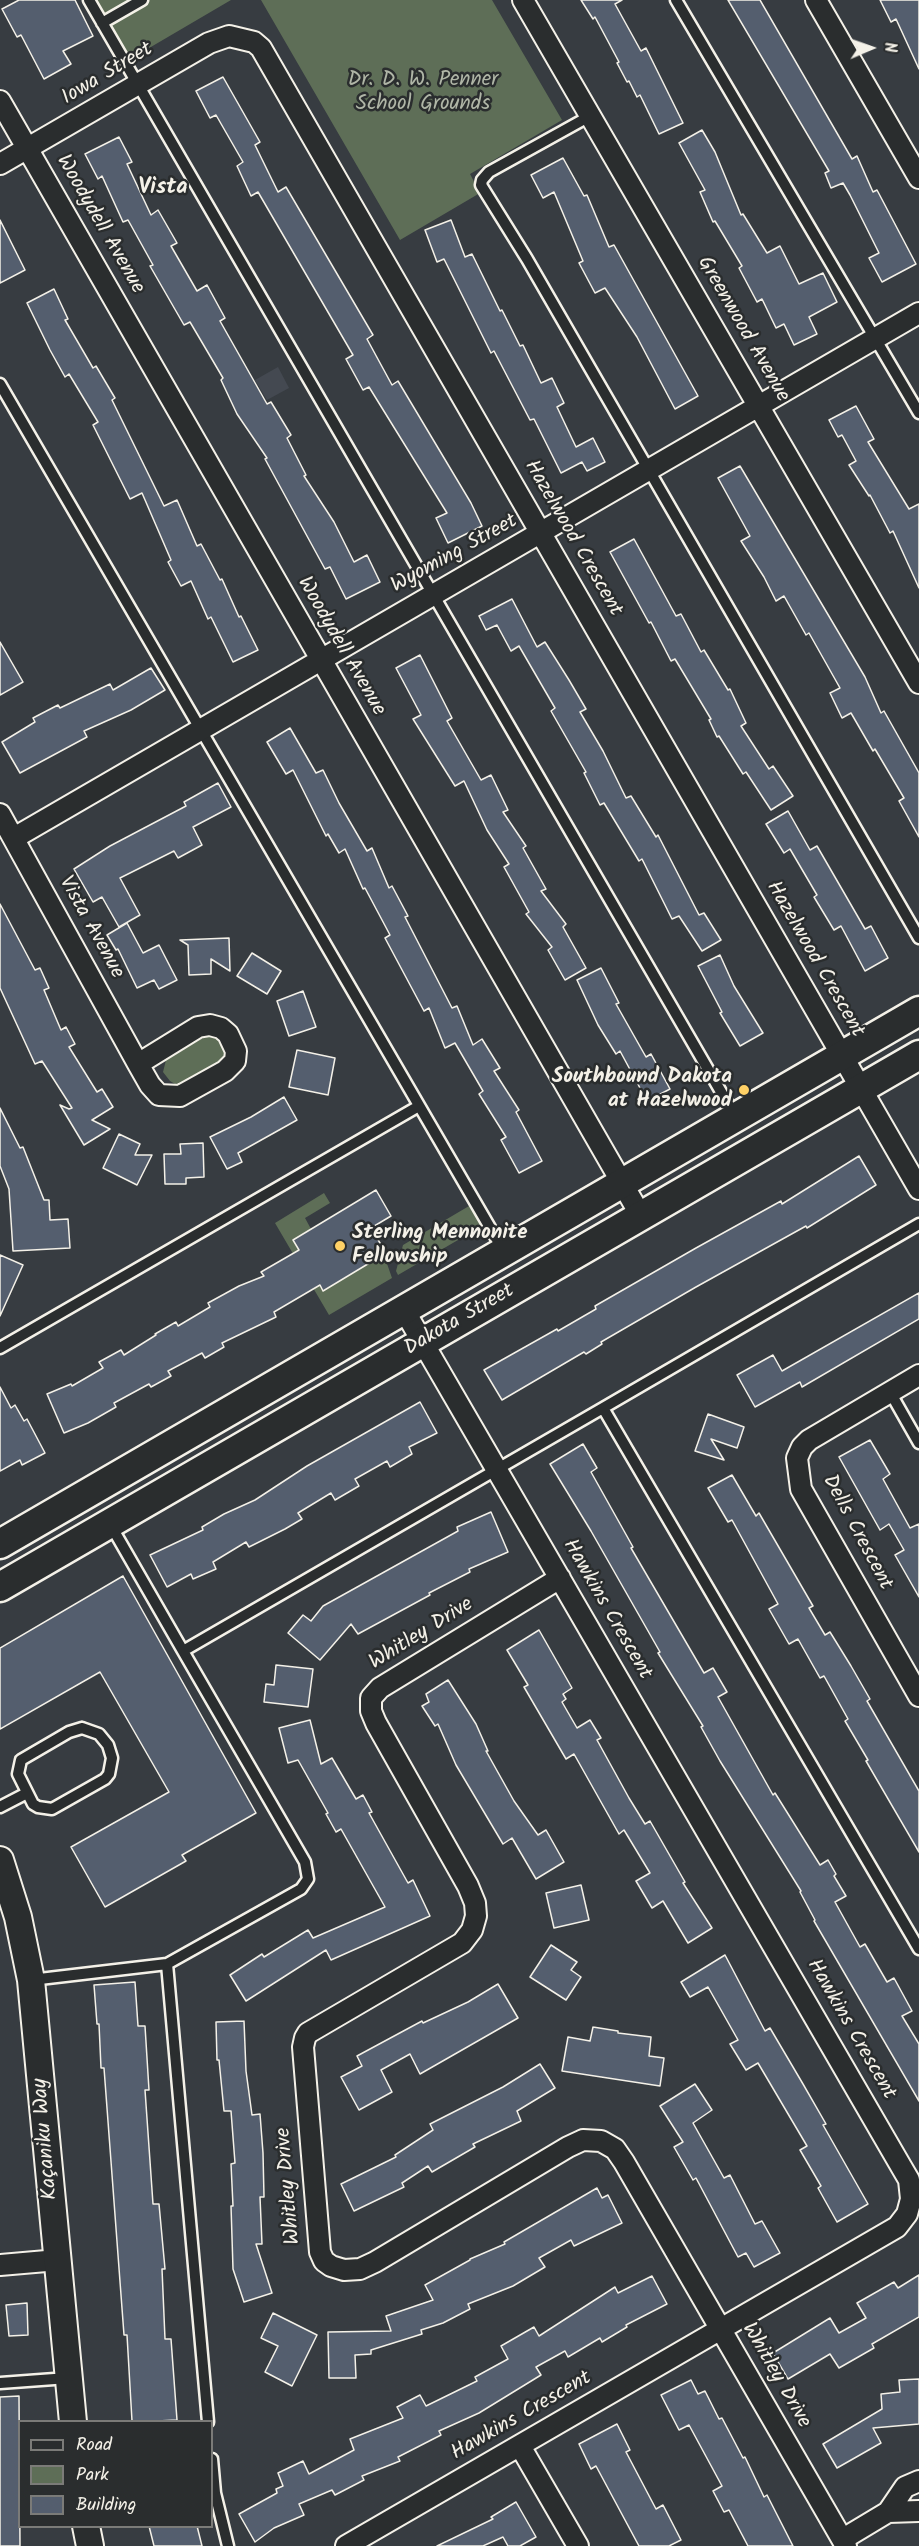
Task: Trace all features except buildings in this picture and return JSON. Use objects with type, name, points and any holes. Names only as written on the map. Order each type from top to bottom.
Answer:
[{"type":"main road","name":"Dakota Street","points":[[0,1587],[641,1216],[852,1072],[919,1011]]},
{"type":"main road","name":"Dakota Street","points":[[0,1544],[622,1184],[735,1116],[852,1072],[919,1055]]},
{"type":"street","name":"Greenwood Avenue","points":[[523,0],[919,683]]},
{"type":"street","points":[[816,0],[919,178]]},
{"type":"street","name":"Iowa Street","points":[[0,164],[208,43],[230,36],[243,38]]},
{"type":"street","name":"Hazelwood Crescent","points":[[243,38],[254,42],[266,56],[919,1189]]},
{"type":"street","name":"Woodydell Avenue","points":[[0,101],[641,1216]]},
{"type":"street","name":"Wyoming Street","points":[[14,838],[433,593],[541,534],[759,408],[919,313]]},
{"type":"street","name":"Vista Avenue","points":[[0,814],[138,1064],[150,1085],[159,1095],[180,1096],[225,1071],[235,1061],[236,1051],[228,1034],[221,1028],[210,1025],[198,1027],[138,1064]]},
{"type":"street","name":"Hawkins Crescent","points":[[346,2546],[897,2227],[910,2206],[911,2191],[902,2168],[404,1310]]},
{"type":"street","name":"Dells Crescent","points":[[919,1375],[808,1440],[797,1458],[801,1489],[919,1696]]},
{"type":"street","name":"Whitley Drive","points":[[560,1578],[380,1688],[371,1698],[371,1711],[375,1723],[468,1886],[476,1903],[476,1916],[472,1930],[462,1943],[308,2032],[305,2038],[303,2047],[320,2252],[324,2261],[331,2266],[344,2270],[360,2269],[568,2146],[583,2140],[601,2141],[615,2149],[624,2162],[845,2543]]},
{"type":"street","name":"Kaçaniku Way","points":[[0,1860],[18,1917],[31,1980],[73,2420]]},
{"type":"street","points":[[0,2265],[58,2260]]},
{"type":"street","points":[[520,2446],[578,2546]]},
{"type":"street","points":[[845,2543],[888,2512],[905,2487],[919,2481]]},
{"type":"street","points":[[888,2512],[919,2511]]},
{"type":"street","points":[[86,2528],[90,2546]]},
{"type":"lane","points":[[88,0],[735,1116]]},
{"type":"lane","points":[[102,23],[142,0]]},
{"type":"lane","points":[[676,0],[919,413]]},
{"type":"lane","points":[[590,116],[489,172],[481,185],[527,259],[919,938]]},
{"type":"lane","points":[[0,384],[504,1251]]},
{"type":"lane","points":[[0,1348],[419,1106]]},
{"type":"lane","points":[[183,1651],[919,1224]]},
{"type":"lane","points":[[890,1392],[919,1443]]},
{"type":"lane","points":[[603,1408],[919,1949]]},
{"type":"lane","points":[[31,1980],[167,1964],[301,1889],[308,1879],[305,1862],[110,1524]]},
{"type":"lane","points":[[82,1728],[99,1734],[108,1745],[112,1758],[109,1774],[105,1779],[52,1809],[38,1807],[27,1792],[18,1774],[18,1766],[21,1760],[47,1744],[82,1728]]},
{"type":"lane","points":[[0,1807],[27,1792]]},
{"type":"lane","points":[[167,1964],[208,2420]]},
{"type":"lane","points":[[0,2383],[68,2378]]},
{"type":"lane","points":[[213,2470],[215,2493],[228,2546]]},
{"type":"shaded area","points":[[278,367],[289,388],[267,400],[255,380]]},
{"type":"green space","points":[[91,0],[231,0],[127,61]]},
{"type":"green space","name":"Dr. D. W. Penner School Grounds","points":[[261,0],[492,0],[562,120],[470,174],[480,193],[400,240]]},
{"type":"green space","points":[[211,1033],[227,1045],[226,1056],[221,1062],[183,1083],[175,1084],[170,1081],[163,1072],[166,1060]]},
{"type":"green space","points":[[324,1193],[330,1203],[305,1218],[311,1229],[293,1240],[323,1290],[384,1255],[392,1278],[329,1315],[275,1223]]},
{"type":"green space","points":[[469,1206],[482,1226],[398,1275],[396,1271],[403,1245]]},
{"type":"place","name":"Southbound Dakota at Hazelwood","points":[[744,1090]]},
{"type":"place","name":"Sterling Mennonite Fellowship","points":[[340,1246]]},
{"type":"district","name":"Vista","points":[[163,189]]}]
